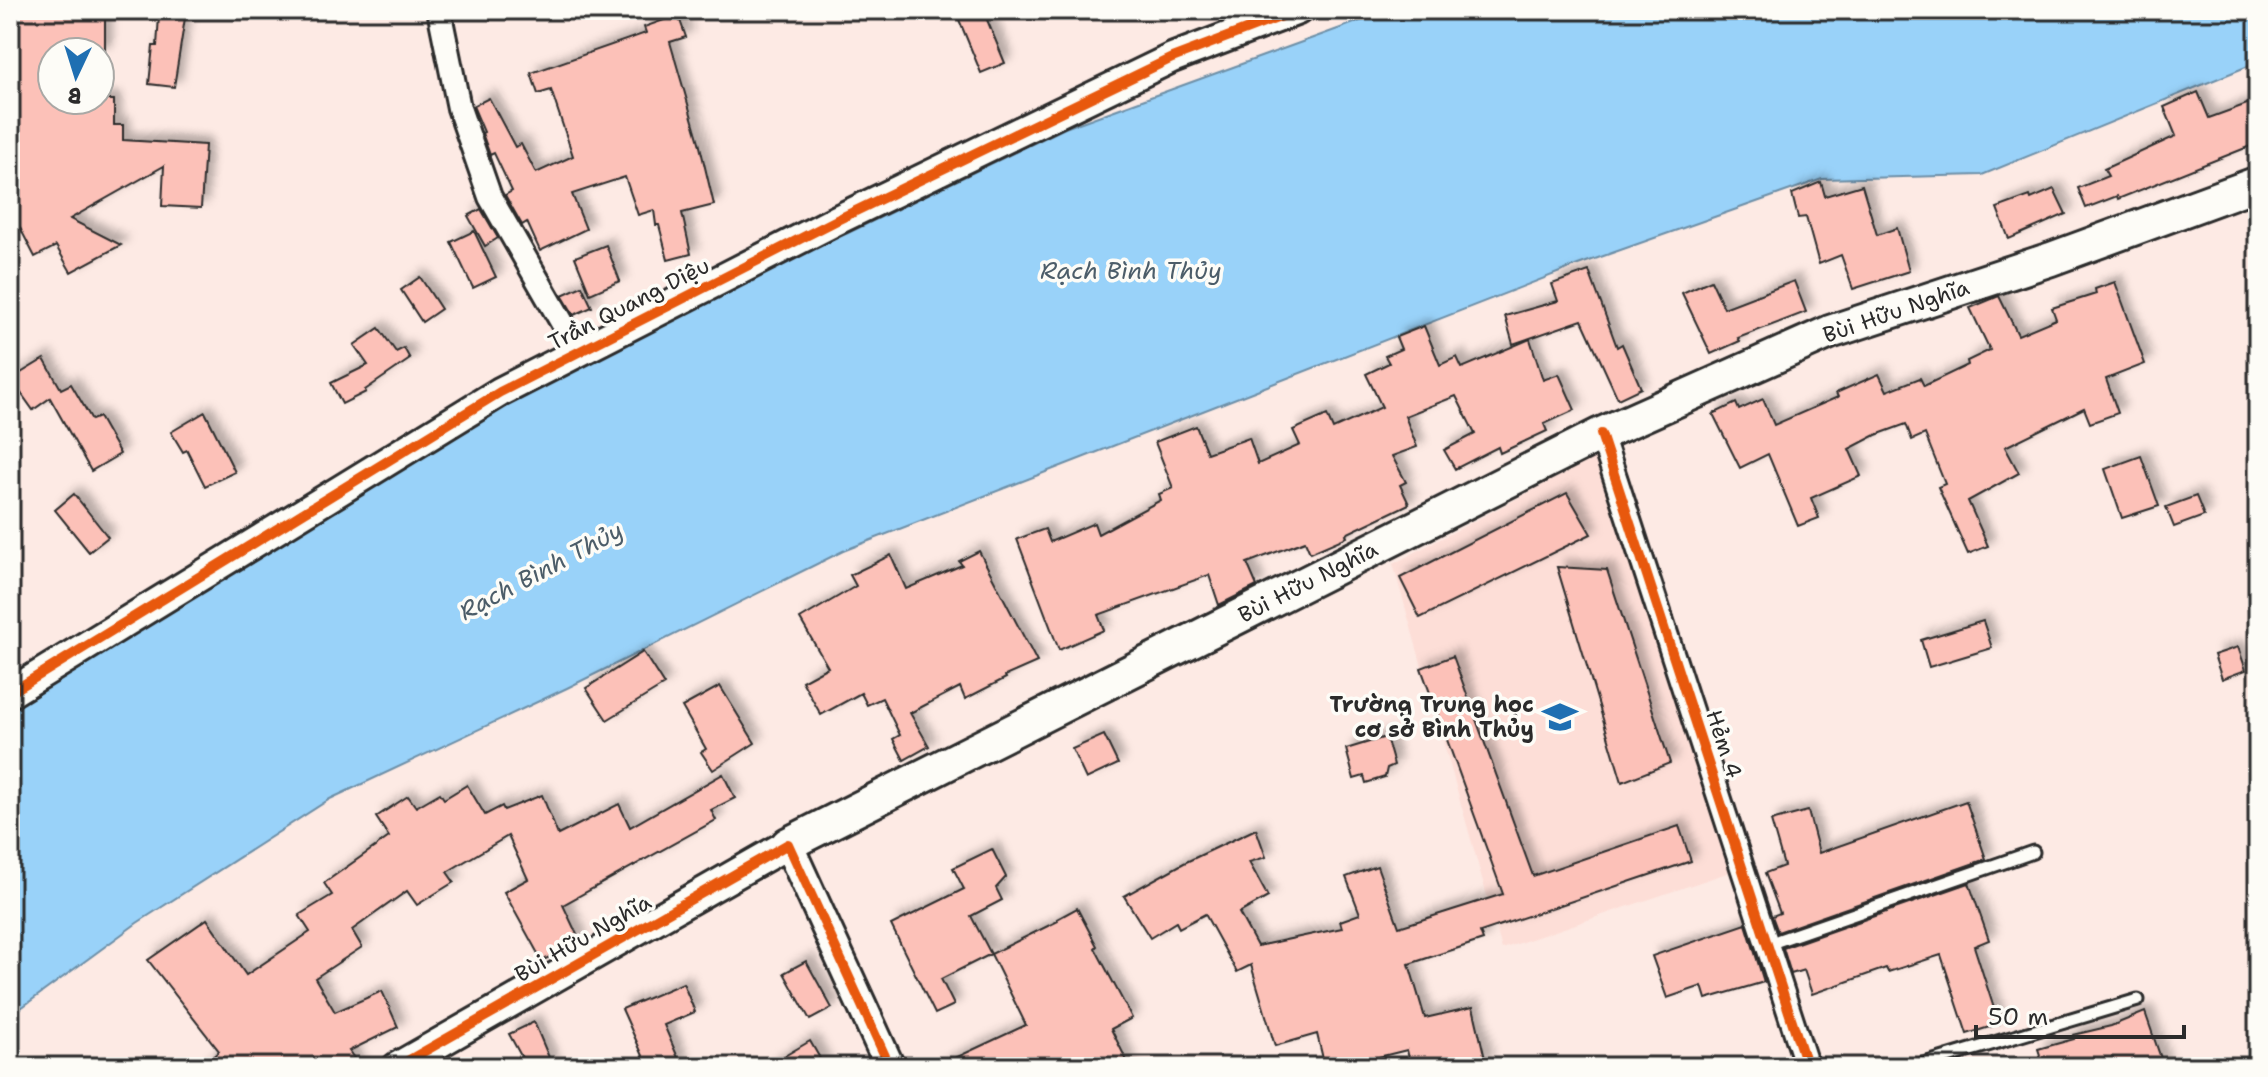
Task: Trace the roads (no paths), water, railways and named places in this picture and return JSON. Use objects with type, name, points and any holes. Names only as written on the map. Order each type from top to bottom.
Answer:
[{"type":"main road","name":"Bùi Hữu Nghĩa","points":[[788,844],[1601,434],[1830,332],[2051,259],[2258,183]]},
{"type":"street","points":[[439,10],[459,108],[490,197],[579,352]]},
{"type":"street","name":"Trần Quang Diệu","points":[[10,693],[500,392],[837,220],[1172,58],[1298,10]]},
{"type":"street","name":"Hẻm 4","points":[[1601,434],[1807,1067]]},
{"type":"street","points":[[788,844],[890,1067]]},
{"type":"street","name":"Bùi Hữu Nghĩa","points":[[397,1067],[788,844]]},
{"type":"lane","points":[[1768,944],[2033,852]]},
{"type":"lane","points":[[1914,1067],[2138,1000]]},
{"type":"water","name":"Rạch Bình Thủy","points":[[1390,10],[2258,10],[2258,62],[1982,175],[1822,179],[1578,265],[843,551],[567,688],[330,799],[137,923],[10,1016],[10,714],[108,632],[621,333],[848,233],[1065,128]]},
{"type":"place","name":"Trường Trung học cơ sở Bình Thủy","points":[[1560,717]]}]
